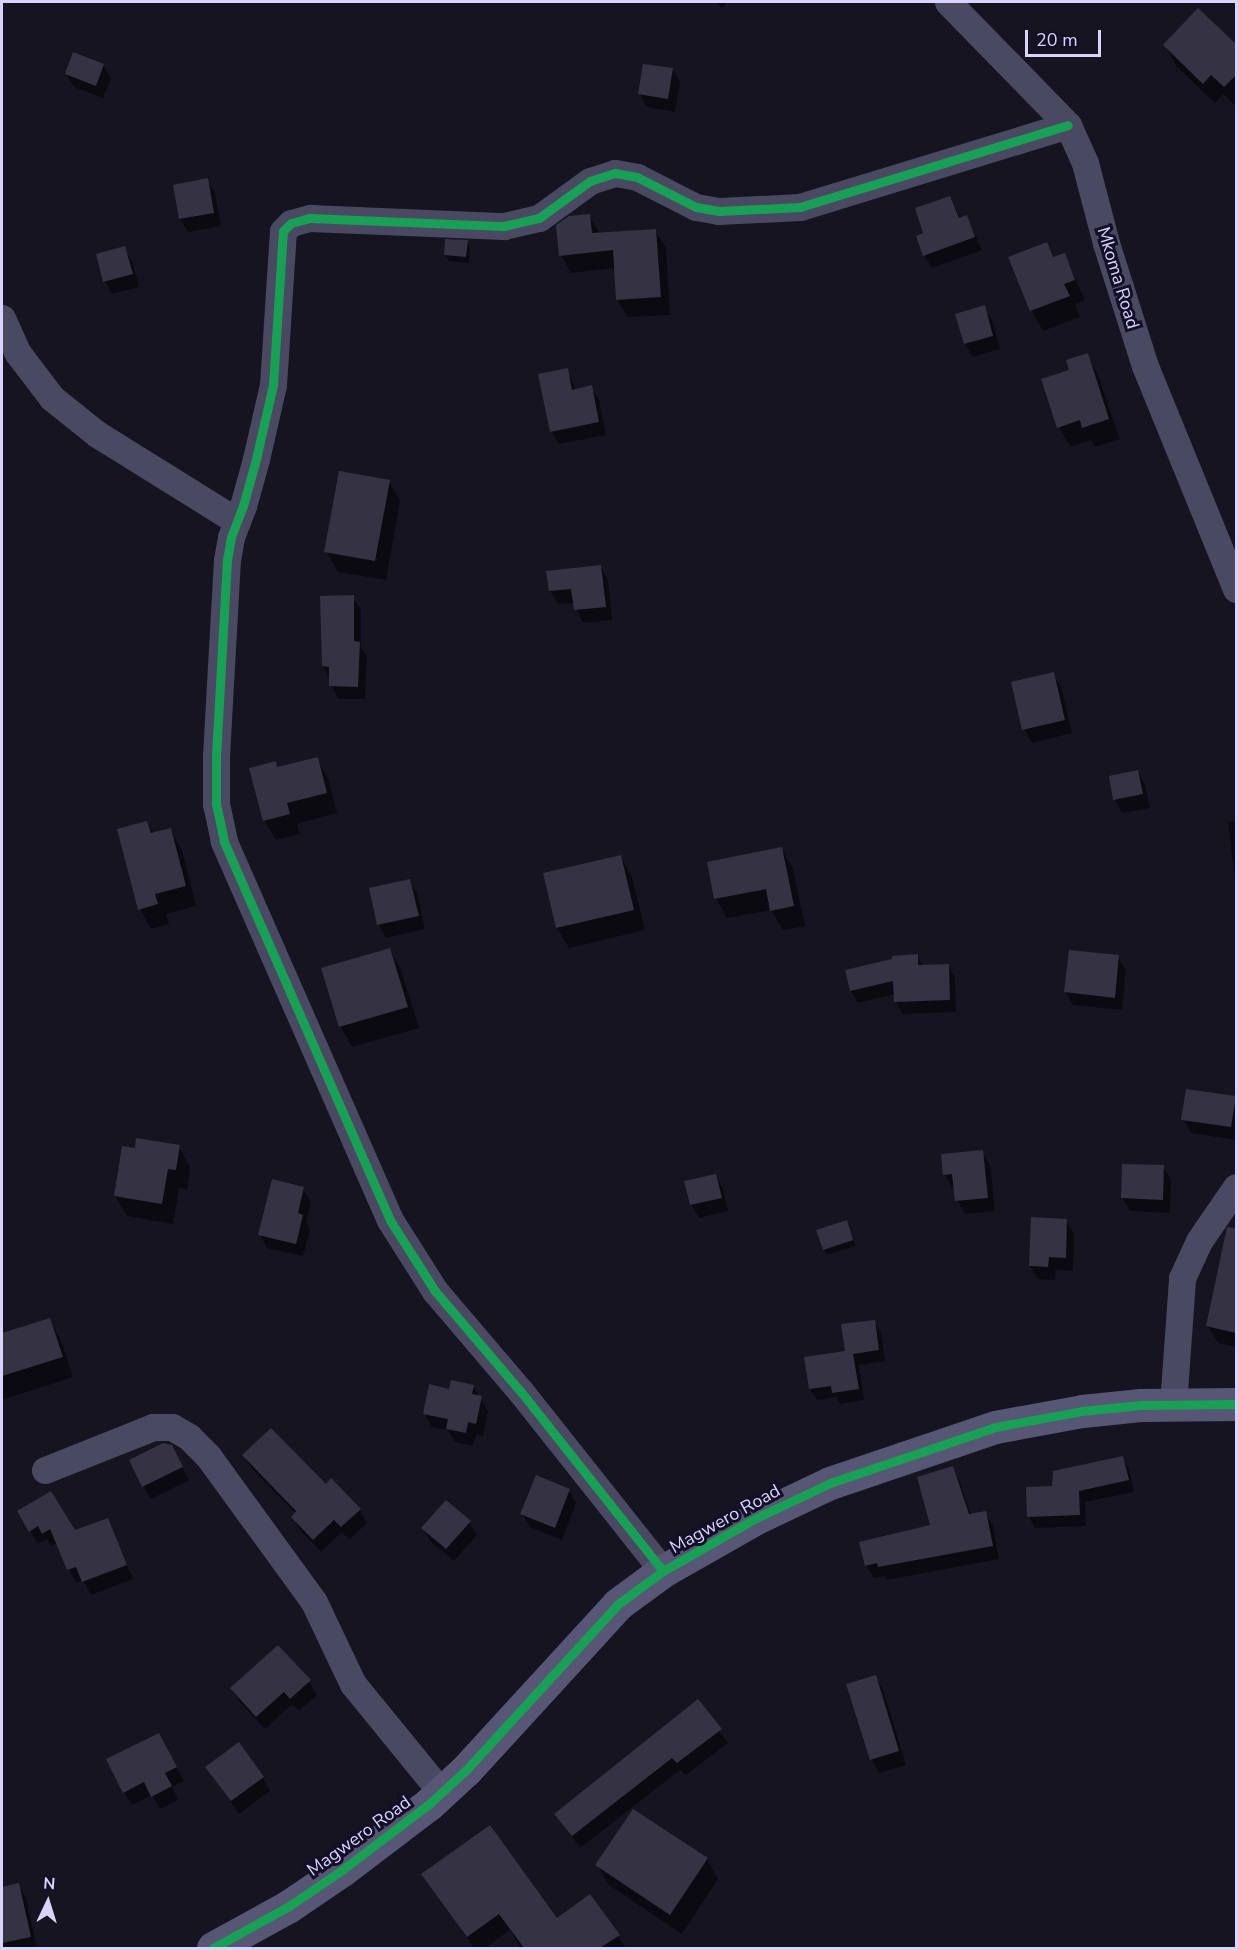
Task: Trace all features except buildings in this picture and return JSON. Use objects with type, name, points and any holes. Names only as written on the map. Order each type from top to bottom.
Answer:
[{"type":"street","name":"Mkoma Road","points":[[948,2],[1068,125],[1085,163],[1106,243],[1145,366],[1236,589]]},
{"type":"street","points":[[663,1571],[521,1392],[435,1291],[390,1220],[224,841],[216,804],[216,756],[226,560],[256,459],[273,385],[283,231],[291,223],[310,218],[504,226],[539,218],[590,181],[615,173],[637,177],[696,207],[719,211],[800,207],[1068,125]]},
{"type":"street","points":[[2,318],[17,352],[52,398],[97,434],[237,521]]},
{"type":"street","points":[[1173,1405],[1182,1278],[1199,1241],[1236,1187]]},
{"type":"street","name":"Magwero Road","points":[[213,1948],[289,1906],[342,1870],[442,1793],[506,1727],[604,1616],[663,1571],[756,1518],[830,1483],[995,1427],[1039,1417],[1129,1407],[1236,1404]]},
{"type":"street","points":[[45,1470],[153,1427],[166,1426],[189,1437],[208,1456],[314,1602],[353,1684],[442,1793]]},
{"type":"cycle path","points":[[663,1571],[521,1392],[435,1291],[390,1220],[224,841],[216,804],[216,756],[227,560],[231,537],[243,506],[256,459],[273,385],[283,231],[291,223],[310,218],[504,226],[539,218],[590,181],[615,173],[637,177],[696,207],[719,211],[800,207],[1068,125]]},
{"type":"cycle path","points":[[213,1948],[289,1906],[342,1870],[429,1804],[466,1770],[618,1604],[663,1571],[756,1518],[830,1483],[995,1427],[1082,1411],[1141,1405],[1236,1404]]}]
